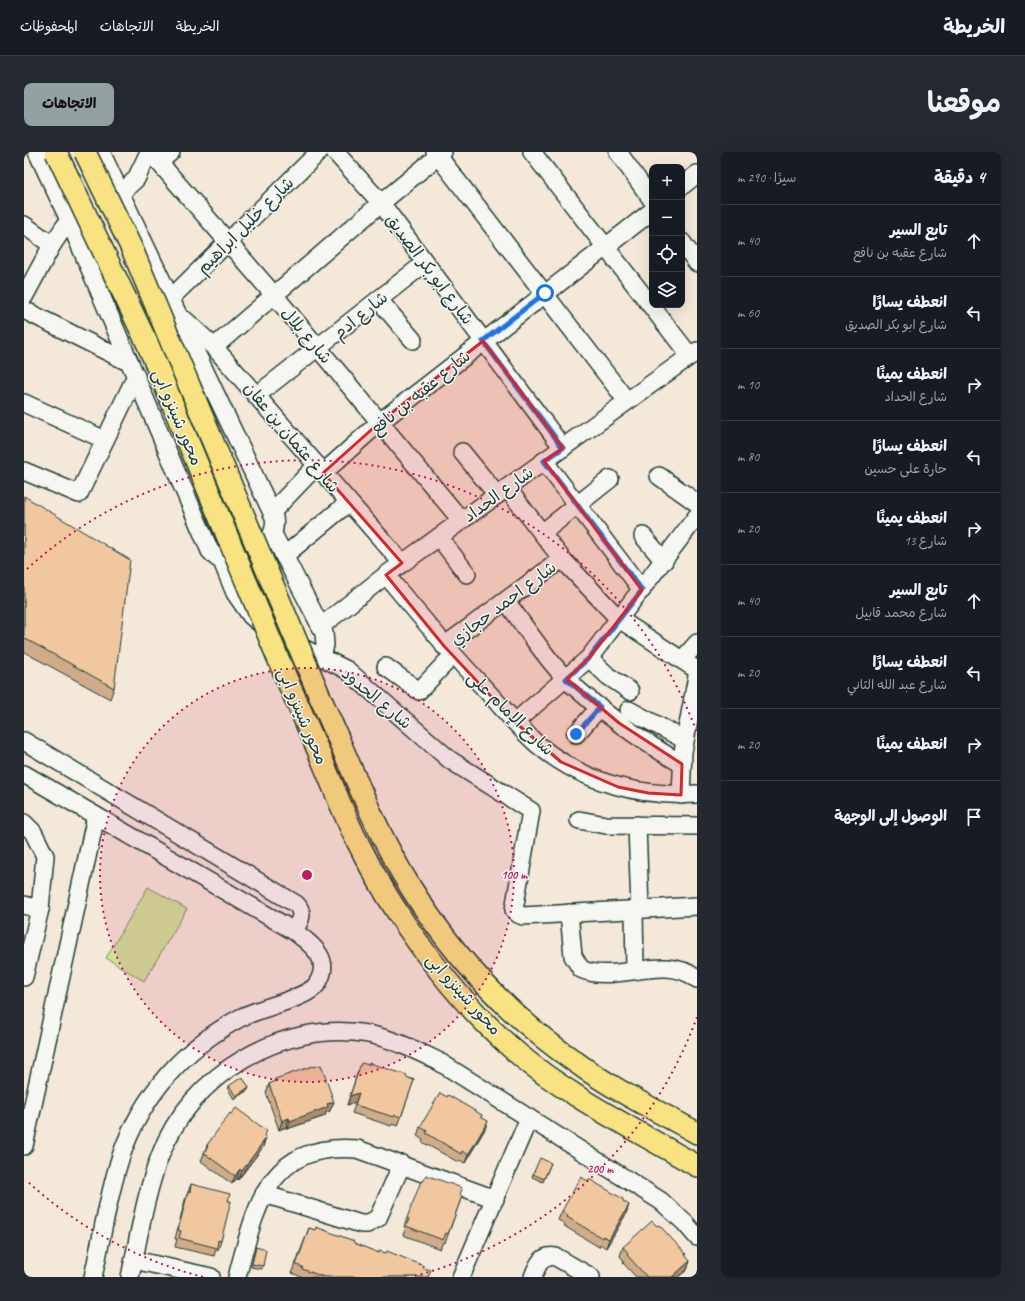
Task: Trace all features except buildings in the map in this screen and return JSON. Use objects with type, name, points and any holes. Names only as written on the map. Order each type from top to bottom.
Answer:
[{"type":"main road","name":"محور شينزو ابى","points":[[56,152],[148,345],[339,802],[373,872],[414,937],[457,991],[494,1030],[532,1064],[573,1092],[697,1166]]},
{"type":"main road","name":"محور شينزو ابى","points":[[85,152],[132,249],[320,697],[387,845],[419,899],[438,928],[468,966],[502,1002],[538,1034],[577,1063],[618,1089],[697,1133]]},
{"type":"street","points":[[37,152],[69,220],[128,372],[210,551],[217,558],[230,559],[265,543],[273,534],[275,523],[272,512],[101,152]]},
{"type":"street","name":"شارع خليل ابراهيم","points":[[171,298],[227,241],[319,152]]},
{"type":"street","name":"شارع ابو بكر الصديق","points":[[334,152],[380,203],[563,448]]},
{"type":"street","points":[[532,152],[606,248],[694,354]]},
{"type":"street","points":[[618,152],[649,196]]},
{"type":"street","points":[[214,347],[439,153],[627,401]]},
{"type":"street","points":[[121,193],[136,179],[157,154]]},
{"type":"street","name":"شارع بلال","points":[[157,154],[227,241],[462,520]]},
{"type":"street","points":[[685,184],[697,174]]},
{"type":"street","name":"شارع عقبه بن نافع","points":[[272,512],[320,469],[649,213]]},
{"type":"street","points":[[24,297],[52,246],[69,220]]},
{"type":"street","points":[[24,226],[52,246]]},
{"type":"street","points":[[685,246],[697,263]]},
{"type":"street","name":"شارع ادم","points":[[257,395],[425,263]]},
{"type":"street","points":[[379,300],[413,340]]},
{"type":"street","points":[[24,310],[128,372]]},
{"type":"street","name":"شارع عثمان بن عفان","points":[[178,314],[214,347],[257,395],[348,503],[402,563]]},
{"type":"street","name":"شارع الحداد","points":[[320,627],[402,563],[694,354]]},
{"type":"street","points":[[24,471],[79,494],[105,440],[128,372]]},
{"type":"street","points":[[24,403],[105,440]]},
{"type":"street","points":[[462,452],[542,533],[562,559],[619,619],[697,670]]},
{"type":"street","points":[[544,461],[642,590]]},
{"type":"street","points":[[659,476],[697,503]]},
{"type":"street","points":[[542,533],[610,479]]},
{"type":"street","points":[[284,556],[348,503]]},
{"type":"street","points":[[515,722],[589,658],[664,561],[695,524]]},
{"type":"street","points":[[273,534],[325,639],[322,657]]},
{"type":"street","points":[[643,536],[664,561]]},
{"type":"street","points":[[439,537],[467,574]]},
{"type":"street","name":"شارع الحدود","points":[[221,559],[235,593],[251,616],[273,633],[322,657],[355,676],[450,760],[531,811],[514,910],[523,916],[569,913]]},
{"type":"street","name":"شارع احمد حجازي","points":[[386,667],[418,691],[449,650],[506,601],[562,559]]},
{"type":"street","name":"شارع الإمام على","points":[[386,575],[449,650],[515,722],[537,743],[561,762],[588,776],[618,787],[648,793],[689,794]]},
{"type":"street","points":[[506,601],[566,679],[640,738],[682,764]]},
{"type":"street","points":[[682,660],[697,643]]},
{"type":"street","points":[[589,658],[608,676],[630,691]]},
{"type":"street","points":[[689,794],[682,764],[697,676]]},
{"type":"street","points":[[576,734],[600,707]]},
{"type":"street","points":[[629,710],[685,740]]},
{"type":"street","points":[[24,741],[291,901],[300,908],[301,912],[301,917],[294,931]]},
{"type":"street","points":[[24,774],[294,931],[313,946],[322,958],[323,972],[316,986],[303,994],[242,1017],[220,1030],[179,1062],[154,1090],[135,1122],[121,1157],[93,1277]]},
{"type":"street","points":[[24,1146],[96,816]]},
{"type":"street","points":[[579,820],[606,825],[697,826]]},
{"type":"street","points":[[24,823],[33,832],[45,856],[32,907],[24,977]]},
{"type":"street","points":[[635,971],[637,825]]},
{"type":"street","points":[[697,906],[569,913],[573,956],[581,969],[596,973],[673,968],[687,971],[697,979]]},
{"type":"street","points":[[130,1277],[149,1191],[160,1155],[177,1122],[200,1091],[228,1068],[259,1050],[294,1038],[332,1032],[368,1034],[403,1044],[438,1061],[661,1201],[686,1223],[697,1237]]},
{"type":"street","points":[[462,1277],[529,1118]]},
{"type":"street","points":[[237,1277],[252,1219],[273,1178],[287,1165],[302,1156],[320,1150],[338,1147],[357,1149],[402,1164],[495,1199]]},
{"type":"street","points":[[264,1194],[361,1224],[367,1224],[378,1218],[402,1164]]},
{"type":"street","points":[[533,1277],[539,1262],[550,1256],[556,1257],[591,1277]]},
{"type":"street","points":[[134,1260],[212,1277]]},
{"type":"highlighted area","points":[[483,341],[563,448],[544,461],[642,590],[589,658],[567,679],[619,723],[682,764],[681,795],[648,793],[618,787],[561,762],[515,722],[444,646],[386,575],[402,563],[323,473],[380,422]]},
{"type":"green space","points":[[148,887],[187,909],[144,981],[106,958]]},
{"type":"route","points":[[545,293],[483,341],[563,448],[544,461],[642,590],[589,658],[566,679],[600,707],[576,734]]}]
